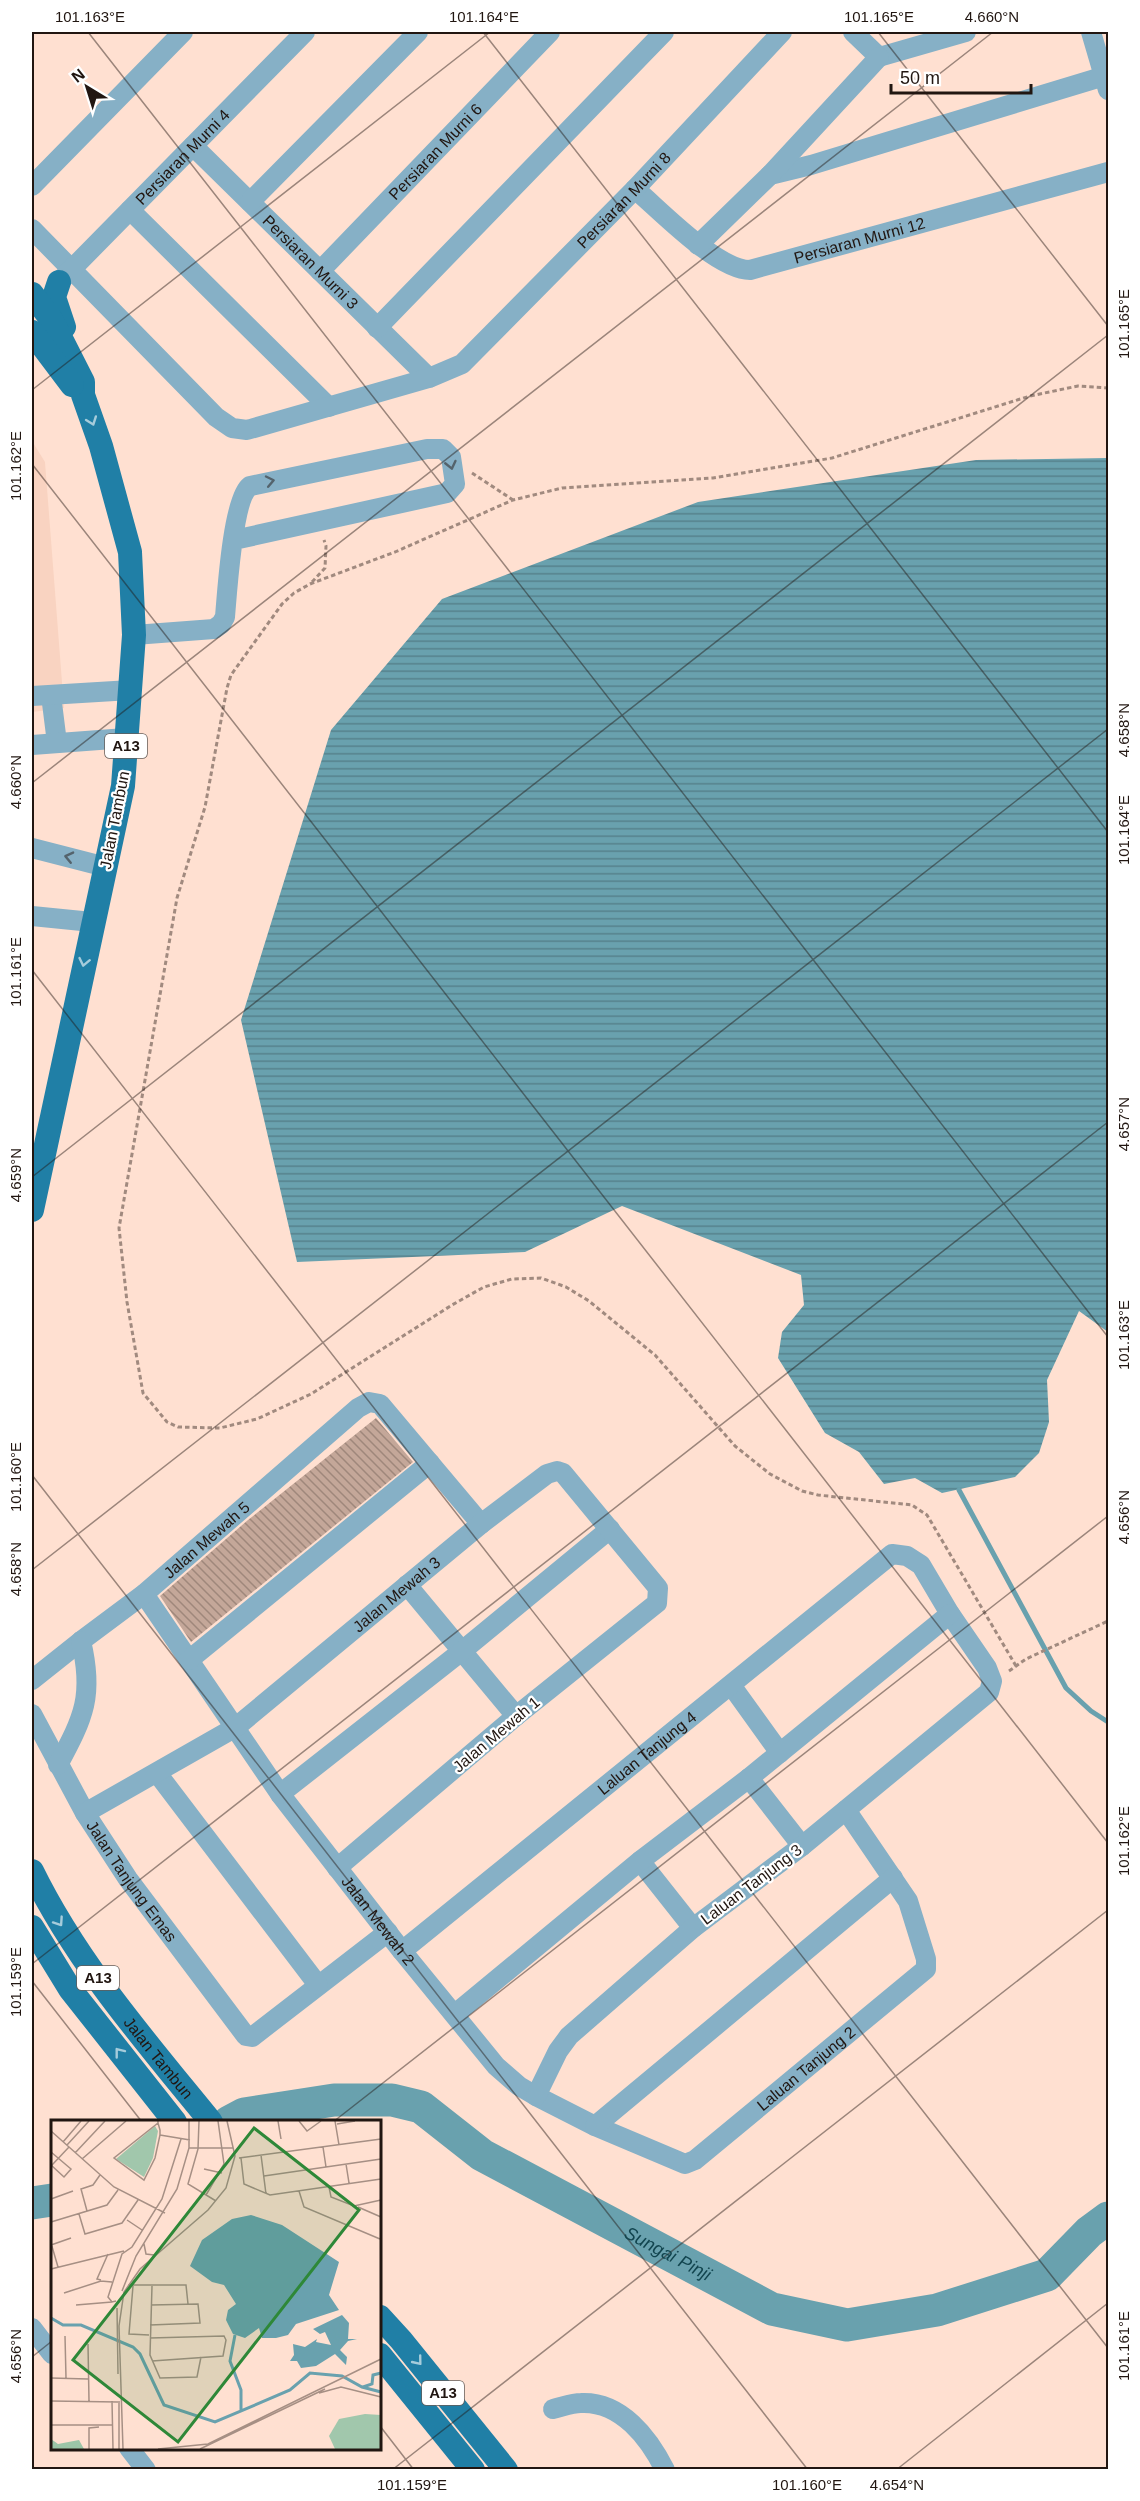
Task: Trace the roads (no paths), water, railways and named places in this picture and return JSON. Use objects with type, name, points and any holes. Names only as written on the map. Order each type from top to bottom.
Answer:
[{"type":"main road","points":[[32,279],[44,285],[66,275]]},
{"type":"main road","points":[[66,275],[54,293],[55,304],[74,350],[81,384]]},
{"type":"main road","name":"Jalan Tambun","points":[[32,294],[51,319],[81,384],[101,446],[130,552],[134,636],[123,786],[32,1209]]},
{"type":"main road","name":"Jalan Tambun","points":[[32,332],[74,388],[81,384]]},
{"type":"main road","name":"Jalan Tambun","points":[[32,1871],[52,1912],[86,1962],[210,2120]]},
{"type":"main road","name":"Jalan Tambun","points":[[32,1927],[70,1989],[174,2120]]},
{"type":"main road","name":"A13","points":[[381,2318],[506,2469]]},
{"type":"main road","name":"A13","points":[[381,2356],[473,2469]]},
{"type":"street","points":[[32,186],[183,32]]},
{"type":"street","name":"Persiaran Murni 4","points":[[66,275],[305,32]]},
{"type":"street","points":[[250,202],[418,32]]},
{"type":"street","name":"Persiaran Murni 6","points":[[320,271],[550,32]]},
{"type":"street","points":[[377,328],[664,32]]},
{"type":"street","name":"Persiaran Murni 8","points":[[429,378],[462,364],[635,189],[782,32]]},
{"type":"street","points":[[853,32],[879,57]]},
{"type":"street","points":[[698,245],[770,175],[879,57],[966,32]]},
{"type":"street","points":[[770,175],[1107,80],[1091,32]]},
{"type":"street","name":"Persiaran Murni 3","points":[[193,146],[429,378]]},
{"type":"street","name":"Persiaran Murni 12","points":[[635,189],[698,245],[734,268],[750,270],[1108,172]]},
{"type":"street","points":[[130,210],[328,407]]},
{"type":"street","points":[[32,229],[66,275],[216,417],[232,428],[247,430],[429,378]]},
{"type":"street","points":[[134,636],[214,628],[221,624],[225,617],[234,540],[242,495],[250,486],[427,449],[442,449],[451,458],[455,484],[447,494],[234,540]]},
{"type":"street","points":[[57,743],[41,695],[131,690]]},
{"type":"street","points":[[32,745],[126,738]]},
{"type":"street","points":[[32,848],[106,867]]},
{"type":"street","points":[[32,916],[92,922]]},
{"type":"street","name":"Jalan Mewah 5","points":[[32,1680],[144,1594],[358,1408],[369,1402],[380,1404],[430,1463]]},
{"type":"street","points":[[189,1660],[430,1463],[480,1524]]},
{"type":"street","name":"Jalan Mewah 3","points":[[85,1813],[236,1727],[480,1524],[547,1474],[557,1471],[563,1473],[610,1529]]},
{"type":"street","points":[[280,1794],[462,1651],[610,1529]]},
{"type":"street","name":"Jalan Mewah 1","points":[[337,1868],[516,1716],[657,1603],[658,1588],[610,1529]]},
{"type":"street","name":"Laluan Tanjung 4","points":[[402,1951],[892,1554],[907,1556],[921,1566],[950,1614]]},
{"type":"street","points":[[407,1585],[516,1716]]},
{"type":"street","name":"Jalan Mewah 2","points":[[144,1594],[280,1794],[402,1951],[496,2066],[536,2096],[595,2126],[685,2164]]},
{"type":"street","points":[[455,2014],[640,1861],[749,1778],[950,1614]]},
{"type":"street","name":"Laluan Tanjung 3","points":[[536,2096],[558,2051],[569,2036],[693,1928],[802,1846],[989,1692],[992,1681],[987,1668],[950,1614]]},
{"type":"street","points":[[58,1765],[82,1718],[87,1696],[87,1664],[81,1641]]},
{"type":"street","points":[[731,1685],[780,1753]]},
{"type":"street","name":"Jalan Tanjung Emas","points":[[32,1714],[85,1813],[128,1879],[249,2037],[318,1985]]},
{"type":"street","points":[[157,1773],[318,1985],[388,1932]]},
{"type":"street","points":[[749,1778],[802,1846]]},
{"type":"street","points":[[595,2126],[893,1878],[846,1810]]},
{"type":"street","points":[[640,1861],[693,1928]]},
{"type":"street","name":"Laluan Tanjung 2","points":[[685,2164],[695,2160],[926,1969],[926,1959],[912,1910],[893,1878]]},
{"type":"street","points":[[32,2328],[51,2353]]},
{"type":"street","points":[[553,2409],[580,2403],[601,2405],[622,2416],[644,2434],[665,2469]]},
{"type":"street","points":[[131,2450],[146,2469]]},
{"type":"water","points":[[1108,458],[1108,1332],[1079,1311],[1047,1380],[1049,1422],[1039,1453],[1015,1477],[942,1493],[915,1478],[884,1484],[859,1452],[825,1433],[778,1358],[782,1332],[804,1305],[801,1275],[622,1206],[525,1252],[297,1262],[241,1020],[331,730],[442,599],[698,502],[976,460]]},
{"type":"waterway","points":[[959,1490],[1066,1688],[1091,1711],[1108,1722]]},
{"type":"waterway","name":"Sungai Pinji","points":[[233,2120],[244,2114],[334,2100],[392,2100],[421,2107],[482,2155],[772,2309],[847,2325],[937,2310],[1047,2275],[1089,2232],[1108,2218]]},
{"type":"waterway","name":"Sungai Pinji","points":[[32,2203],[51,2200]]}]
